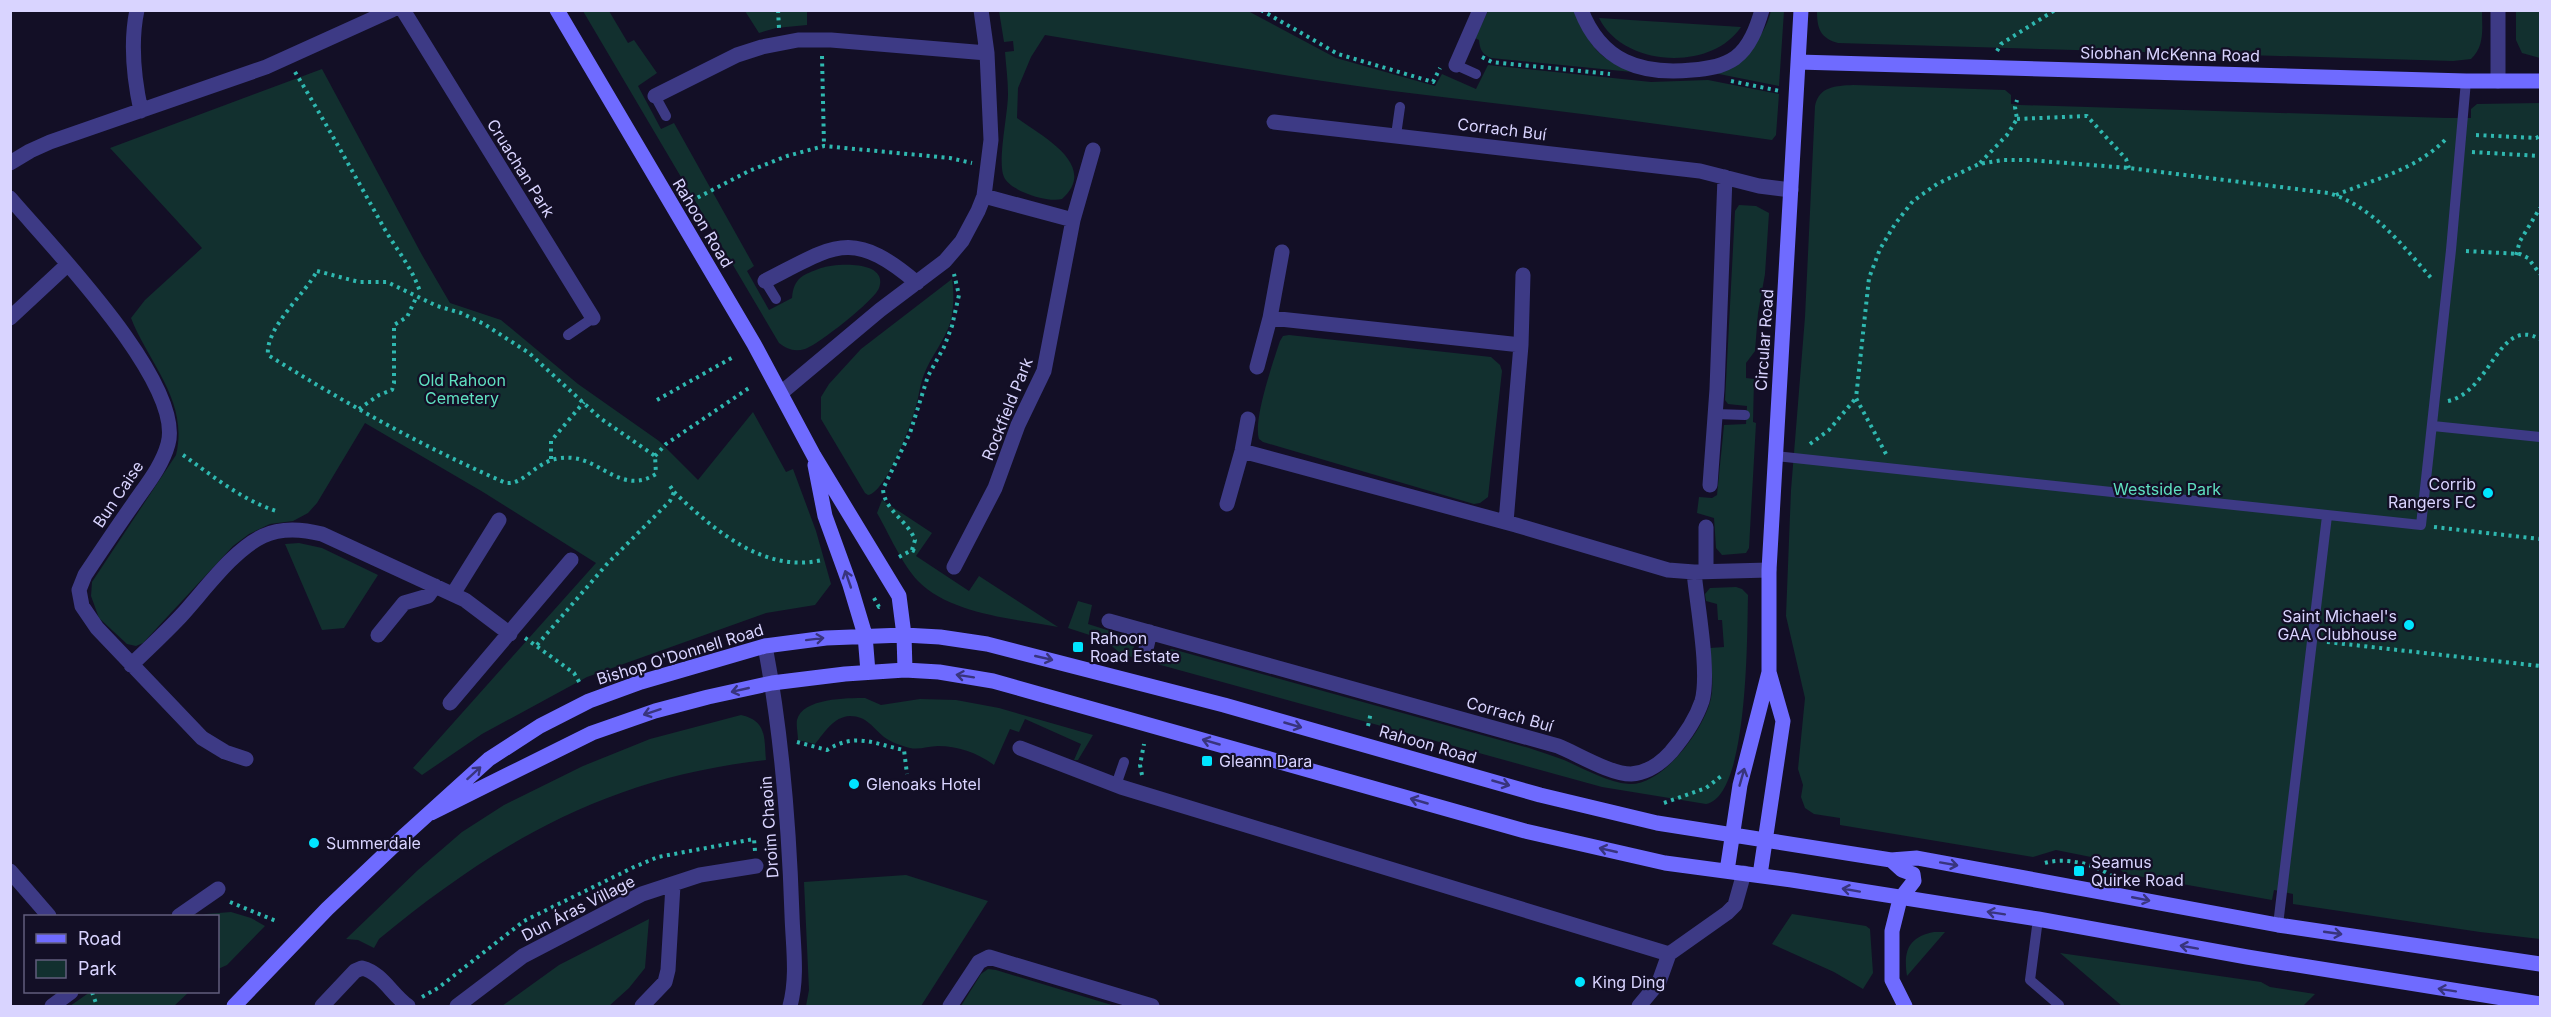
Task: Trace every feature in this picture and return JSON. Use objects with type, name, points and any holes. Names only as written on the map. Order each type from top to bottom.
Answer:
[{"type":"main road","name":"Rahoon Road","points":[[557,10],[781,393],[814,456],[898,596],[904,635],[904,670]]},
{"type":"main road","name":"Circular Road","points":[[1726,871],[1740,784],[1769,672],[1769,570],[1801,10]]},
{"type":"main road","name":"Siobhan McKenna Road","points":[[1798,63],[2466,81],[2541,81]]},
{"type":"main road","name":"Rahoon Road","points":[[814,456],[825,516],[865,635],[868,672]]},
{"type":"main road","name":"Bishop O'Donnell Road","points":[[234,1006],[327,909],[489,759],[540,726],[589,701],[641,682],[765,646],[865,635],[904,635]]},
{"type":"main road","name":"Rahoon Road","points":[[904,635],[959,639],[1078,666],[1540,795],[1657,823],[1891,860],[1902,870],[1913,874],[1914,880],[1900,898],[1892,931],[1892,980],[1905,1006]]},
{"type":"main road","name":"Bishop O'Donnell Road","points":[[431,813],[592,733],[655,711],[772,683],[904,670]]},
{"type":"main road","points":[[904,670],[939,672],[993,681],[1525,831],[1665,863],[1744,873],[2038,919],[2247,957],[2541,1004]]},
{"type":"main road","name":"Circular Road","points":[[1760,876],[1783,721],[1769,672]]},
{"type":"main road","points":[[1891,860],[1917,858],[2278,925],[2541,964]]},
{"type":"street","points":[[137,10],[133,41],[137,94],[141,111]]},
{"type":"street","points":[[10,163],[40,146],[208,89],[286,58],[392,10]]},
{"type":"street","name":"Cruachan Park","points":[[403,10],[593,318]]},
{"type":"street","points":[[781,393],[945,261],[962,241],[984,196],[991,140],[987,53],[981,10]]},
{"type":"street","points":[[1450,64],[1468,38],[1480,10]]},
{"type":"street","points":[[1581,10],[1599,42],[1620,60],[1646,69],[1674,72],[1713,67],[1736,57],[1753,35],[1762,10]]},
{"type":"street","points":[[2498,10],[2498,81]]},
{"type":"street","points":[[655,96],[707,68],[750,51],[780,43],[821,40],[987,53]]},
{"type":"street","name":"Corrach Buí","points":[[1274,122],[1700,171],[1759,186],[1791,190]]},
{"type":"street","name":"Rockfield Park","points":[[954,567],[995,488],[1018,425],[1043,373],[1073,220],[1093,150]]},
{"type":"street","points":[[1710,485],[1725,177]]},
{"type":"street","points":[[984,196],[1073,220]]},
{"type":"street","points":[[10,198],[67,265],[10,318]]},
{"type":"street","points":[[765,281],[821,253],[845,248],[860,248],[882,255],[917,283]]},
{"type":"street","points":[[1257,367],[1270,318],[1282,252]]},
{"type":"street","name":"Bun Caise","points":[[67,265],[138,354],[163,402],[170,430],[160,464],[85,575],[79,590],[85,613],[202,738],[225,752],[246,759]]},
{"type":"street","points":[[1506,522],[1521,345],[1523,275]]},
{"type":"street","points":[[1270,318],[1521,345]]},
{"type":"street","points":[[1227,504],[1242,451],[1248,418]]},
{"type":"street","points":[[1242,451],[1506,522],[1668,570],[1700,572],[1769,570]]},
{"type":"street","points":[[453,594],[499,520]]},
{"type":"street","name":"Corrach Buí","points":[[1109,621],[1558,746],[1619,771],[1633,774],[1655,766],[1669,754],[1691,724],[1702,701],[1704,679],[1700,572],[1706,527]]},
{"type":"street","points":[[132,665],[176,622],[235,558],[263,536],[288,529],[303,529],[322,534],[453,594],[479,609],[510,634]]},
{"type":"street","points":[[450,703],[571,560]]},
{"type":"street","points":[[378,635],[404,603],[428,596],[430,584]]},
{"type":"street","points":[[1145,653],[1150,632]]},
{"type":"street","name":"Droim Chaoin","points":[[765,646],[778,712],[790,850],[795,978],[790,1006]]},
{"type":"street","points":[[1020,748],[1116,785],[1669,954]]},
{"type":"street","name":"Dun Áras Village","points":[[457,1006],[523,956],[642,894],[700,875],[756,866]]},
{"type":"street","points":[[10,871],[48,915]]},
{"type":"street","points":[[1639,1006],[1659,982],[1669,954],[1735,905],[1744,873]]},
{"type":"street","points":[[642,1006],[665,982],[668,970],[673,885]]},
{"type":"street","points":[[180,915],[213,893]]},
{"type":"street","points":[[950,1006],[979,962],[990,957],[1152,1006]]},
{"type":"street","points":[[322,1006],[355,971],[362,968],[376,974],[399,1000],[413,1002]]},
{"type":"street","points":[[52,1006],[70,993]]},
{"type":"lane","points":[[1450,64],[1476,74]]},
{"type":"lane","points":[[1775,456],[2421,525],[2436,401],[2466,81]]},
{"type":"lane","points":[[655,96],[666,116]]},
{"type":"lane","points":[[1396,135],[1400,107]]},
{"type":"lane","points":[[765,281],[776,299]]},
{"type":"lane","name":"Cruachan Park","points":[[568,334],[593,318]]},
{"type":"lane","points":[[1715,414],[1745,415]]},
{"type":"lane","points":[[2433,426],[2541,436]]},
{"type":"lane","points":[[2278,925],[2326,516]]},
{"type":"lane","points":[[1116,785],[1124,762]]},
{"type":"lane","points":[[2038,919],[2030,980],[2059,1005]]},
{"type":"path","points":[[1261,10],[1338,54],[1422,79],[1433,82],[1450,64]]},
{"type":"path","points":[[1988,67],[2001,44],[2055,10]]},
{"type":"path","points":[[1468,38],[1476,41],[1478,53],[1483,58],[1492,62],[1617,75]]},
{"type":"path","points":[[821,40],[824,146]]},
{"type":"path","points":[[286,58],[315,103],[383,226],[417,279],[419,294],[406,317],[394,325],[392,390],[379,394],[359,409]]},
{"type":"path","points":[[1725,79],[1782,91]]},
{"type":"path","points":[[1979,164],[2007,135],[2017,119],[2015,106],[2017,100]]},
{"type":"path","points":[[2017,119],[2087,116],[2126,159],[2129,168]]},
{"type":"path","points":[[2336,195],[2397,172],[2427,155],[2450,135],[2536,138],[2541,136]]},
{"type":"path","points":[[691,201],[759,167],[787,156],[824,146],[950,158],[988,166]]},
{"type":"path","points":[[2461,151],[2541,156]]},
{"type":"path","points":[[1808,446],[1829,430],[1856,398],[1868,285],[1887,234],[1913,201],[1937,184],[1979,164],[2002,160],[2028,160],[2129,168],[2336,195],[2362,209],[2381,224],[2434,281],[2445,297]]},
{"type":"path","points":[[2516,255],[2520,241],[2541,208]]},
{"type":"path","points":[[2451,250],[2520,254],[2528,258],[2541,274]]},
{"type":"path","points":[[655,456],[638,442],[600,418],[529,353],[493,329],[461,313],[437,306],[419,294],[387,282],[359,282],[316,271],[292,303],[267,346],[268,355],[337,398],[416,442],[506,483],[518,481],[535,467],[551,459],[565,458],[584,460],[628,481],[640,481],[656,474],[655,456],[666,444],[752,386]]},
{"type":"path","points":[[899,557],[912,550],[915,540],[913,534],[897,517],[883,496],[883,489],[910,433],[928,376],[944,347],[952,326],[959,295],[954,274]]},
{"type":"path","points":[[2436,401],[2450,401],[2468,393],[2508,339],[2524,334],[2541,339]]},
{"type":"path","points":[[657,400],[735,356]]},
{"type":"path","points":[[1856,398],[1885,452],[1891,461],[1904,470]]},
{"type":"path","points":[[551,459],[551,441],[584,402]]},
{"type":"path","points":[[168,443],[229,488],[262,507],[284,513]]},
{"type":"path","points":[[670,486],[715,529],[740,545],[778,559],[808,563],[824,560]]},
{"type":"path","points":[[537,645],[607,564],[669,501],[674,492]]},
{"type":"path","points":[[2421,525],[2541,539]]},
{"type":"path","points":[[912,550],[919,554]]},
{"type":"path","points":[[510,634],[530,639],[574,673],[581,685]]},
{"type":"path","points":[[2312,641],[2541,666]]},
{"type":"path","points":[[794,741],[827,750],[839,742],[861,739],[904,750],[907,774]]},
{"type":"path","points":[[1144,744],[1141,771],[1148,781],[1156,783],[1152,796]]},
{"type":"path","points":[[1664,803],[1706,788],[1715,783],[1728,770]]},
{"type":"path","points":[[413,1002],[438,988],[524,921],[658,857],[754,839],[756,866]]},
{"type":"path","points":[[213,893],[276,921]]},
{"type":"green space","points":[[583,11],[609,11],[628,43],[634,40],[657,73],[638,86],[661,129],[674,123],[754,266],[747,271],[769,310],[792,298],[797,281],[804,275],[821,268],[838,265],[859,266],[876,272],[880,279],[879,288],[868,302],[812,346],[797,350],[779,343]]},
{"type":"green space","points":[[745,11],[807,11],[807,25],[776,28],[759,33]]},
{"type":"green space","points":[[999,11],[1248,11],[1336,58],[1435,86],[1442,74],[1476,89],[1488,65],[1651,82],[1708,80],[1779,94],[1776,135],[1772,140],[1385,90],[1045,35],[1031,57],[1018,88],[1017,118],[1051,142],[1071,163],[1074,174],[1072,186],[1062,199],[1048,199],[1030,195],[1014,187],[1004,177],[1002,170],[1002,149],[1008,103],[1005,52],[1014,51],[1013,41],[1004,42]]},
{"type":"green space","points":[[1488,11],[1574,11],[1592,45],[1599,52],[1616,64],[1642,73],[1491,58],[1484,53],[1479,40],[1475,38]]},
{"type":"green space","points":[[1771,11],[1784,11],[1779,86],[1714,73],[1750,48],[1762,32]]},
{"type":"green space","points":[[1817,11],[2482,11],[2482,37],[2479,49],[2471,59],[2453,61],[1838,43],[1821,32]]},
{"type":"green space","points":[[2516,11],[2540,11],[2540,58],[2522,53],[2516,40]]},
{"type":"green space","points":[[1599,18],[1741,27],[1727,42],[1710,51],[1689,57],[1668,58],[1647,54],[1627,46],[1611,34]]},
{"type":"green space","name":"Old Rahoon Cemetery","points":[[322,69],[450,303],[501,320],[578,384],[659,441],[698,480],[753,412],[786,472],[793,469],[816,531],[831,584],[815,605],[766,613],[587,677],[482,734],[422,775],[413,768],[596,563],[483,492],[365,423],[317,503],[308,513],[293,521],[270,524],[249,534],[233,546],[143,643],[136,646],[127,644],[99,618],[91,596],[92,582],[176,455],[179,435],[172,400],[131,318],[145,300],[202,248],[110,148]]},
{"type":"green space","name":"Westside Park","points":[[1853,85],[2005,90],[2011,95],[2011,104],[2020,105],[2447,118],[2471,118],[2471,109],[2477,104],[2540,103],[2540,939],[2293,904],[2293,894],[2274,890],[2272,900],[2126,874],[2106,860],[2056,850],[2033,857],[1840,825],[1840,818],[1814,814],[1805,808],[1801,797],[1803,785],[1798,769],[1805,698],[1786,616],[1791,490],[1805,317],[1815,106],[1820,94],[1829,88]]},
{"type":"green space","points":[[1739,205],[1756,206],[1769,213],[1765,274],[1758,313],[1755,351],[1746,363],[1746,378],[1754,379],[1753,422],[1756,423],[1749,548],[1746,553],[1722,555],[1716,548],[1714,518],[1697,513],[1699,497],[1712,498],[1717,495],[1724,425],[1746,424],[1747,406],[1728,404],[1725,400],[1735,211]]},
{"type":"green space","points":[[952,279],[953,304],[948,328],[923,377],[917,404],[896,460],[882,484],[875,492],[868,495],[821,419],[821,397],[829,384],[861,349]]},
{"type":"green space","points":[[1283,336],[1491,357],[1500,365],[1502,371],[1488,497],[1474,504],[1259,439],[1261,405],[1269,376],[1280,341]]},
{"type":"green space","points":[[882,500],[932,533],[916,556],[969,591],[979,576],[1058,627],[1003,618],[965,608],[931,592],[918,581],[901,558],[877,513]]},
{"type":"green space","points":[[299,543],[322,548],[378,575],[344,628],[322,630],[285,544]]},
{"type":"green space","points":[[1736,587],[1748,595],[1746,675],[1738,744],[1731,773],[1720,794],[1706,804],[1602,787],[1137,659],[1153,662],[1163,651],[1172,649],[1529,748],[1564,760],[1604,778],[1629,784],[1642,782],[1655,776],[1668,766],[1691,739],[1707,710],[1712,686],[1710,648],[1724,647],[1722,620],[1718,620],[1717,604],[1706,601],[1705,594],[1710,588]]},
{"type":"green space","points":[[1078,601],[1092,605],[1088,624],[1133,640],[1135,658],[1121,654],[1105,640],[1068,628]]},
{"type":"green space","points":[[865,698],[881,705],[920,699],[956,700],[999,708],[1093,735],[1078,760],[1074,760],[1081,744],[1025,719],[1019,732],[1010,729],[994,765],[975,754],[960,749],[945,746],[913,748],[900,745],[887,739],[865,720],[850,716],[834,722],[815,744],[798,740],[797,720],[807,707],[826,701]]},
{"type":"green space","points":[[741,715],[756,721],[760,726],[764,737],[766,760],[709,769],[656,781],[606,798],[559,819],[468,872],[379,939],[374,948],[358,940],[346,939],[418,870],[462,832],[504,805],[583,766],[650,739]]},
{"type":"green space","points":[[906,875],[988,901],[921,1006],[806,1006],[809,990],[804,882]]},
{"type":"green space","points":[[231,912],[251,918],[265,926],[227,965],[219,969],[219,915],[204,915]]},
{"type":"green space","points":[[1792,914],[1866,926],[1870,929],[1873,973],[1863,989],[1834,972],[1772,944]]},
{"type":"green space","points":[[649,919],[645,968],[629,988],[609,1006],[502,1006],[559,965]]},
{"type":"green space","points":[[1934,932],[1945,932],[1907,976],[1907,952],[1913,941]]},
{"type":"green space","points":[[2060,953],[2261,982],[2270,987],[2315,994],[2303,1006],[2122,1006]]},
{"type":"green space","points":[[988,969],[1115,1006],[961,1006],[981,974]]},
{"type":"green space","points":[[89,993],[188,993],[174,1006],[70,1006]]},
{"type":"place","name":"Corrib Rangers FC","points":[[2488,493]]},
{"type":"place","name":"Saint Michael's GAA Clubhouse","points":[[2409,625]]},
{"type":"place","name":"Rahoon Road Estate","points":[[1078,647]]},
{"type":"place","name":"Gleann Dara","points":[[1207,761]]},
{"type":"place","name":"Glenoaks Hotel","points":[[854,784]]},
{"type":"place","name":"Summerdale","points":[[314,843]]},
{"type":"place","name":"Seamus Quirke Road","points":[[2079,871]]},
{"type":"place","name":"King Ding","points":[[1580,982]]}]
